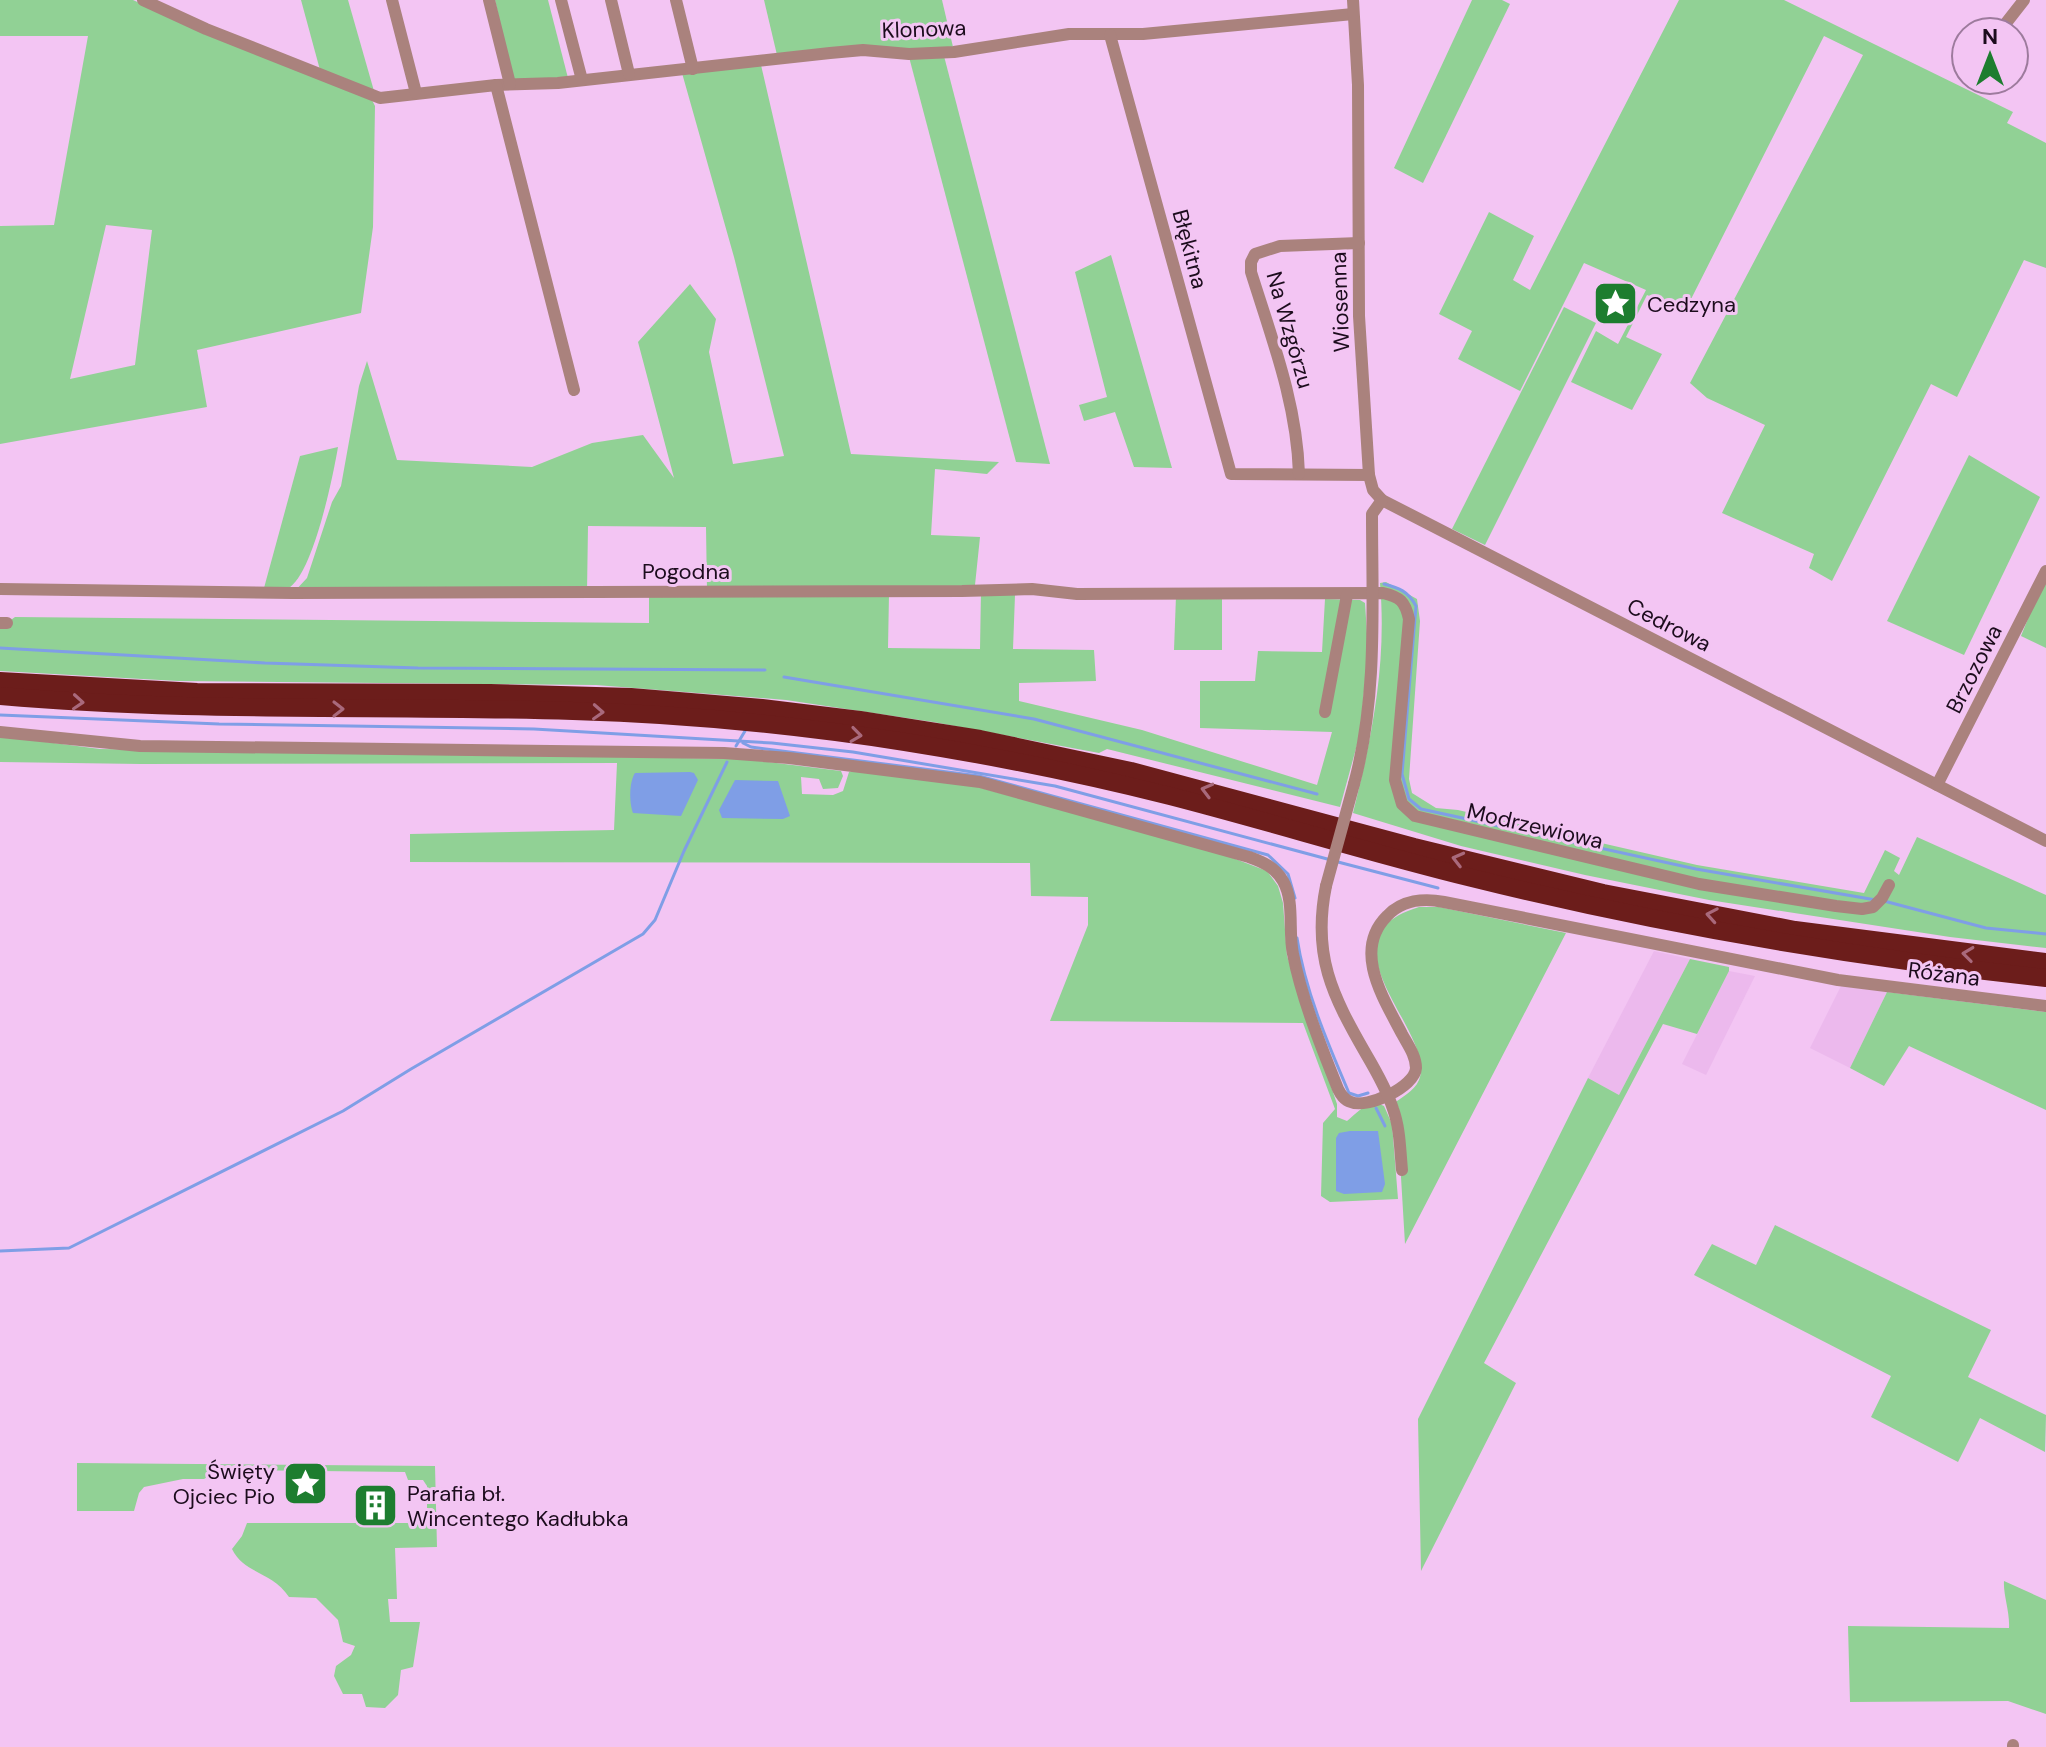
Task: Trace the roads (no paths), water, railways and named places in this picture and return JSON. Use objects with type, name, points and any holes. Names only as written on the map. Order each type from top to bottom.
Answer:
[{"type":"highway","points":[[0,681],[197,692],[631,697],[860,720],[1010,744],[1131,771],[1428,851],[1603,893],[1795,930],[2046,962]]},
{"type":"highway","points":[[0,696],[213,708],[577,711],[682,716],[846,733],[978,754],[1098,779],[1468,877],[1657,920],[1899,961],[2046,978]]},
{"type":"street","name":"Klonowa","points":[[143,0],[206,29],[380,98],[863,50],[909,54],[954,52],[1069,34],[1110,35],[1353,7]]},
{"type":"street","points":[[392,0],[416,93]]},
{"type":"street","points":[[489,0],[510,84]]},
{"type":"street","points":[[561,0],[582,80]]},
{"type":"street","points":[[611,0],[629,74]]},
{"type":"street","points":[[676,0],[693,69]]},
{"type":"street","points":[[2012,16],[2024,0]]},
{"type":"street","name":"Wiosenna","points":[[1353,7],[1358,85],[1359,316],[1369,475],[1373,490],[1382,500]]},
{"type":"street","name":"Błękitna","points":[[1110,35],[1231,474],[1299,474]]},
{"type":"street","points":[[496,85],[574,390]]},
{"type":"street","name":"Na Wzgórzu","points":[[1299,474],[1298,439],[1293,415],[1251,272],[1251,262],[1255,254],[1280,246],[1359,243]]},
{"type":"street","points":[[1299,474],[1369,475]]},
{"type":"street","points":[[1382,500],[1372,514],[1372,690],[1366,734],[1326,886],[1320,927],[1327,976],[1340,1008],[1387,1094],[1398,1127],[1402,1170]]},
{"type":"street","name":"Cedrowa","points":[[1382,500],[2046,841]]},
{"type":"street","name":"Brzozowa","points":[[1937,785],[2046,571]]},
{"type":"street","name":"Pogodna","points":[[0,589],[293,593],[1032,589],[1077,594],[1372,594]]},
{"type":"street","name":"Modrzewiowa","points":[[1372,594],[1397,596],[1407,607],[1409,619],[1395,780],[1402,804],[1415,816],[1699,884],[1862,909],[1880,901],[1889,885]]},
{"type":"street","points":[[1325,712],[1347,595]]},
{"type":"street","points":[[0,732],[140,746],[724,753],[789,758],[996,785],[1249,857],[1270,866],[1287,890],[1291,944],[1297,972],[1338,1089],[1344,1098],[1354,1104],[1373,1101],[1387,1094]]},
{"type":"street","name":"Różana","points":[[1387,1094],[1409,1083],[1416,1066],[1377,982],[1371,963],[1371,948],[1378,927],[1385,918],[1410,902],[1444,902],[1838,980],[2046,1006]]},
{"type":"water","points":[[690,772],[698,780],[681,816],[633,813],[630,793],[635,773]]},
{"type":"water","points":[[735,780],[778,781],[790,816],[783,819],[722,818],[719,810]]},
{"type":"water","points":[[1378,1131],[1385,1184],[1382,1192],[1344,1194],[1336,1191],[1336,1138],[1339,1133]]},
{"type":"waterway","points":[[1384,584],[1403,591],[1416,606],[1402,774],[1409,799],[1421,809],[1696,869],[1876,900]]},
{"type":"waterway","points":[[0,648],[418,668],[765,670]]},
{"type":"waterway","points":[[784,677],[1034,719],[1317,794]]},
{"type":"waterway","points":[[0,715],[219,724],[534,729],[772,743],[853,752],[1055,786],[1331,860]]},
{"type":"waterway","points":[[736,746],[745,731]]},
{"type":"waterway","points":[[743,743],[751,747],[979,776],[1268,855],[1288,874],[1295,898]]},
{"type":"waterway","points":[[0,1251],[69,1248],[343,1111],[643,934],[655,920],[727,762]]},
{"type":"waterway","points":[[1338,862],[1438,888]]},
{"type":"waterway","points":[[1884,901],[1986,928],[2046,934]]},
{"type":"waterway","points":[[1297,938],[1311,997],[1349,1093],[1358,1096],[1368,1093]]},
{"type":"waterway","points":[[1376,1108],[1385,1126]]},
{"type":"place","name":"Cedzyna","points":[[1616,304]]},
{"type":"place","name":"Święty Ojciec Pio","points":[[306,1484]]},
{"type":"place","name":"Parafia bł. Wincentego Kadłubka","points":[[376,1506]]}]
